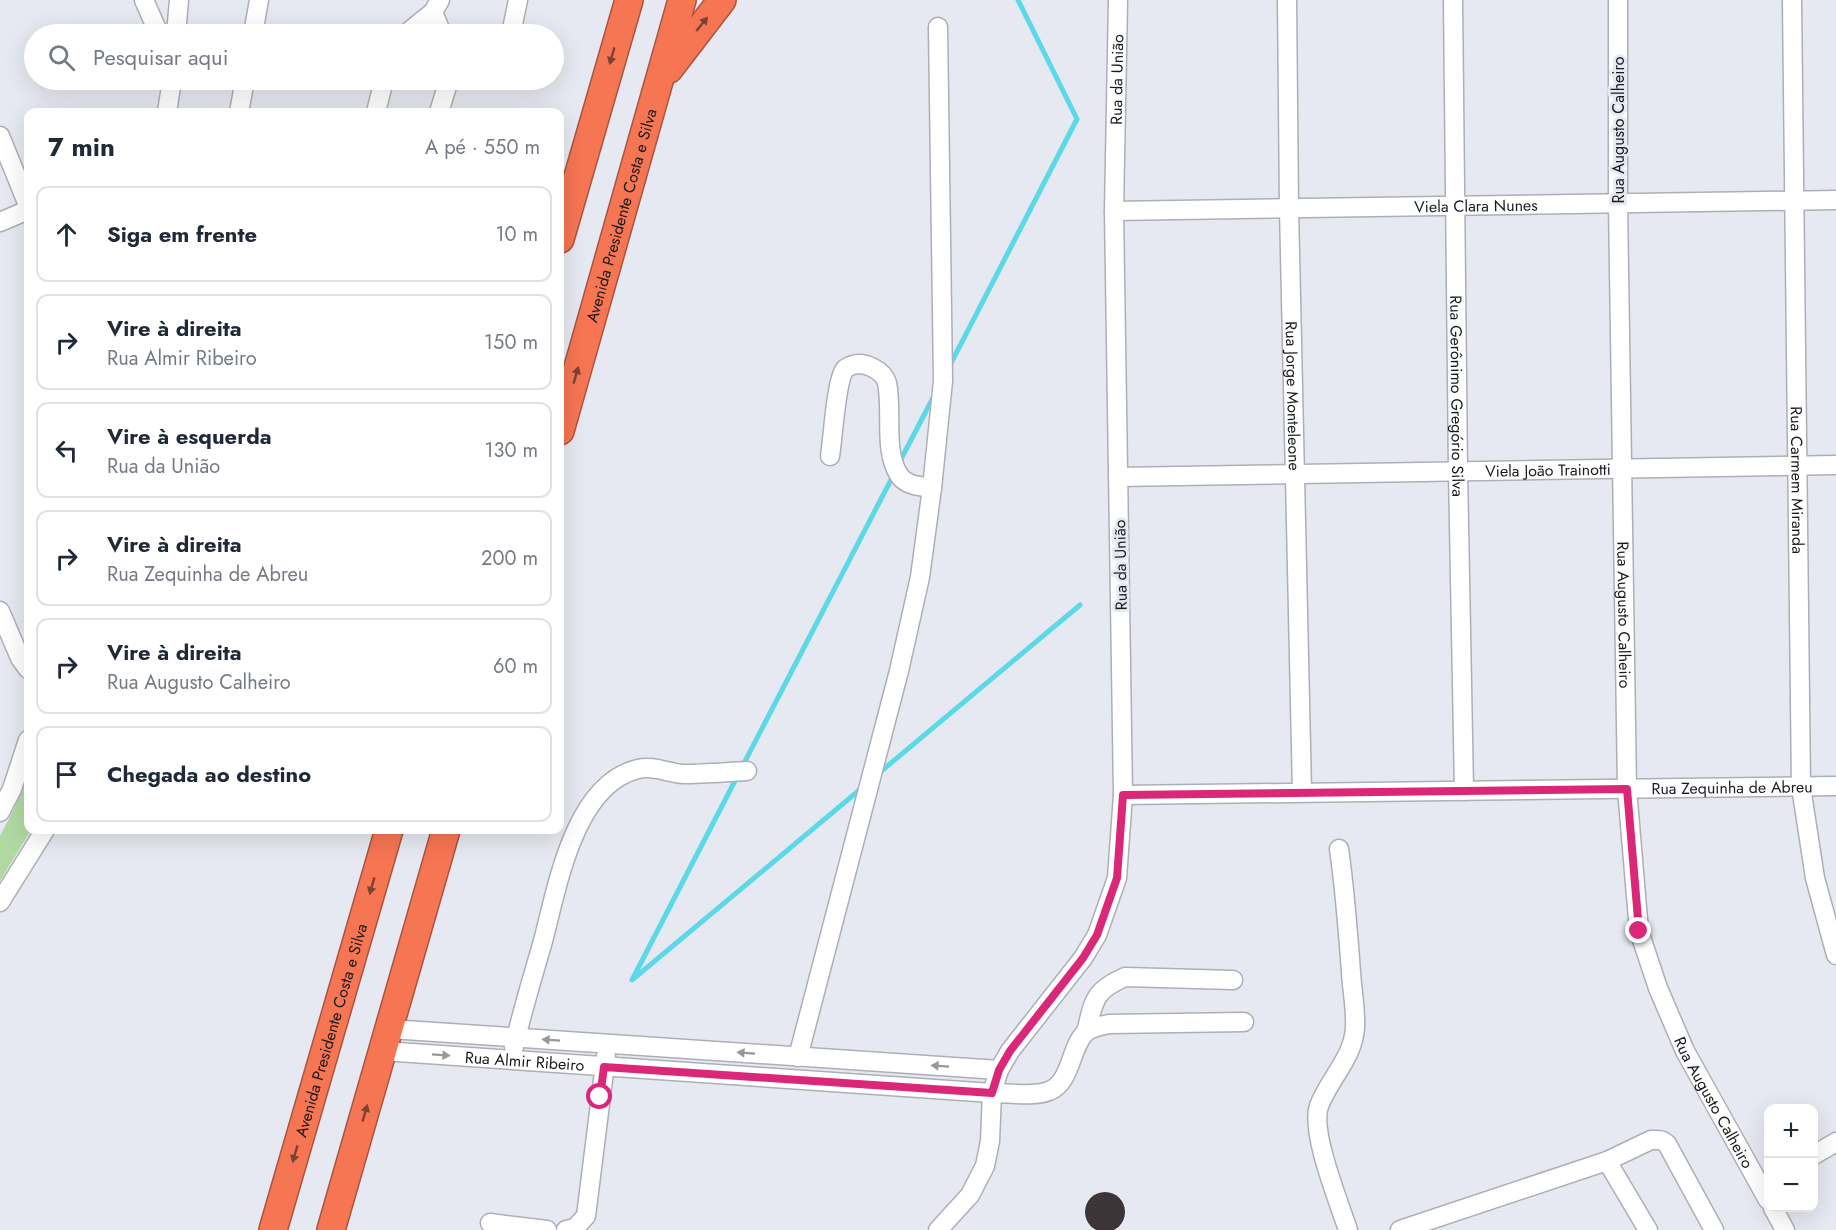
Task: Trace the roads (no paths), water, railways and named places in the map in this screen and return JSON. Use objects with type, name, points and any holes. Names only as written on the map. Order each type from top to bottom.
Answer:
[{"type":"highway","points":[[564,225],[629,0]]},
{"type":"highway","name":"Avenida Presidente Costa e Silva","points":[[564,417],[682,0]]},
{"type":"highway","points":[[659,82],[722,0]]},
{"type":"highway","name":"Avenida Presidente Costa e Silva","points":[[273,1230],[388,834]]},
{"type":"highway","points":[[331,1230],[445,834]]},
{"type":"street","points":[[144,0],[155,24]]},
{"type":"street","points":[[177,24],[179,0]]},
{"type":"street","points":[[255,24],[259,0]]},
{"type":"street","points":[[513,24],[518,0]]},
{"type":"street","name":"Rua da União","points":[[938,1230],[970,1194],[985,1166],[990,1141],[992,1093],[999,1070],[1010,1051],[1083,958],[1097,935],[1117,878],[1123,795],[1114,210],[1118,0]]},
{"type":"street","name":"Rua Jorge Monteleone","points":[[1287,0],[1289,208],[1302,792]]},
{"type":"street","name":"Rua Gerônimo Gregório Silva","points":[[1453,0],[1464,791]]},
{"type":"street","name":"Rua Augusto Calheiro","points":[[1618,0],[1618,204],[1627,789],[1639,931],[1658,988],[1685,1051],[1764,1186]]},
{"type":"street","name":"Rua Carmem Miranda","points":[[1792,0],[1801,787],[1815,878],[1836,955]]},
{"type":"street","points":[[417,24],[436,6]]},
{"type":"street","points":[[436,6],[440,24]]},
{"type":"street","points":[[798,1057],[899,671],[920,578],[943,381],[938,27]]},
{"type":"street","points":[[168,108],[170,90]]},
{"type":"street","points":[[240,108],[243,90]]},
{"type":"street","points":[[377,108],[382,90]]},
{"type":"street","points":[[440,108],[446,90]]},
{"type":"street","points":[[0,136],[24,195]]},
{"type":"street","name":"Viela Clara Nunes","points":[[1114,210],[1836,200]]},
{"type":"street","points":[[0,222],[24,212]]},
{"type":"street","points":[[830,456],[840,381],[846,368],[856,363],[871,366],[880,372],[886,381],[890,441],[898,474],[904,481],[932,488]]},
{"type":"street","name":"Viela João Trainotti","points":[[1118,477],[1836,465]]},
{"type":"street","points":[[0,611],[24,664]]},
{"type":"street","points":[[0,812],[12,789],[24,752]]},
{"type":"street","points":[[510,1060],[567,851],[594,800],[608,785],[625,773],[639,768],[654,768],[680,774],[747,771]]},
{"type":"street","name":"Rua Zequinha de Abreu","points":[[1123,795],[1836,786]]},
{"type":"street","points":[[0,902],[42,834]]},
{"type":"street","points":[[1339,849],[1346,902],[1355,1028],[1349,1053],[1325,1093],[1318,1109],[1317,1121],[1320,1143],[1348,1230]]},
{"type":"street","points":[[1086,1032],[1097,996],[1109,984],[1125,977],[1233,980]]},
{"type":"street","points":[[1086,1032],[1108,1024],[1244,1022]]},
{"type":"street","name":"Rua Almir Ribeiro","points":[[386,1040],[510,1060],[992,1093],[1040,1094],[1056,1086],[1071,1065],[1080,1040],[1086,1032]]},
{"type":"street","name":"Rua Almir Ribeiro","points":[[386,1040],[516,1037],[999,1070]]},
{"type":"street","points":[[566,1230],[575,1228],[586,1216],[607,1044]]},
{"type":"street","points":[[1400,1230],[1607,1161],[1651,1140],[1664,1141],[1714,1230]]},
{"type":"street","points":[[1818,1153],[1836,1142]]},
{"type":"street","points":[[1607,1161],[1648,1230]]},
{"type":"street","points":[[1775,1212],[1785,1230]]},
{"type":"street","points":[[490,1222],[547,1230]]},
{"type":"waterway","points":[[949,367],[1077,119],[1018,0]]},
{"type":"waterway","points":[[899,463],[935,394]]},
{"type":"waterway","points":[[742,767],[894,474]]},
{"type":"waterway","points":[[879,773],[1080,605]]},
{"type":"waterway","points":[[738,775],[632,980],[863,787]]}]
